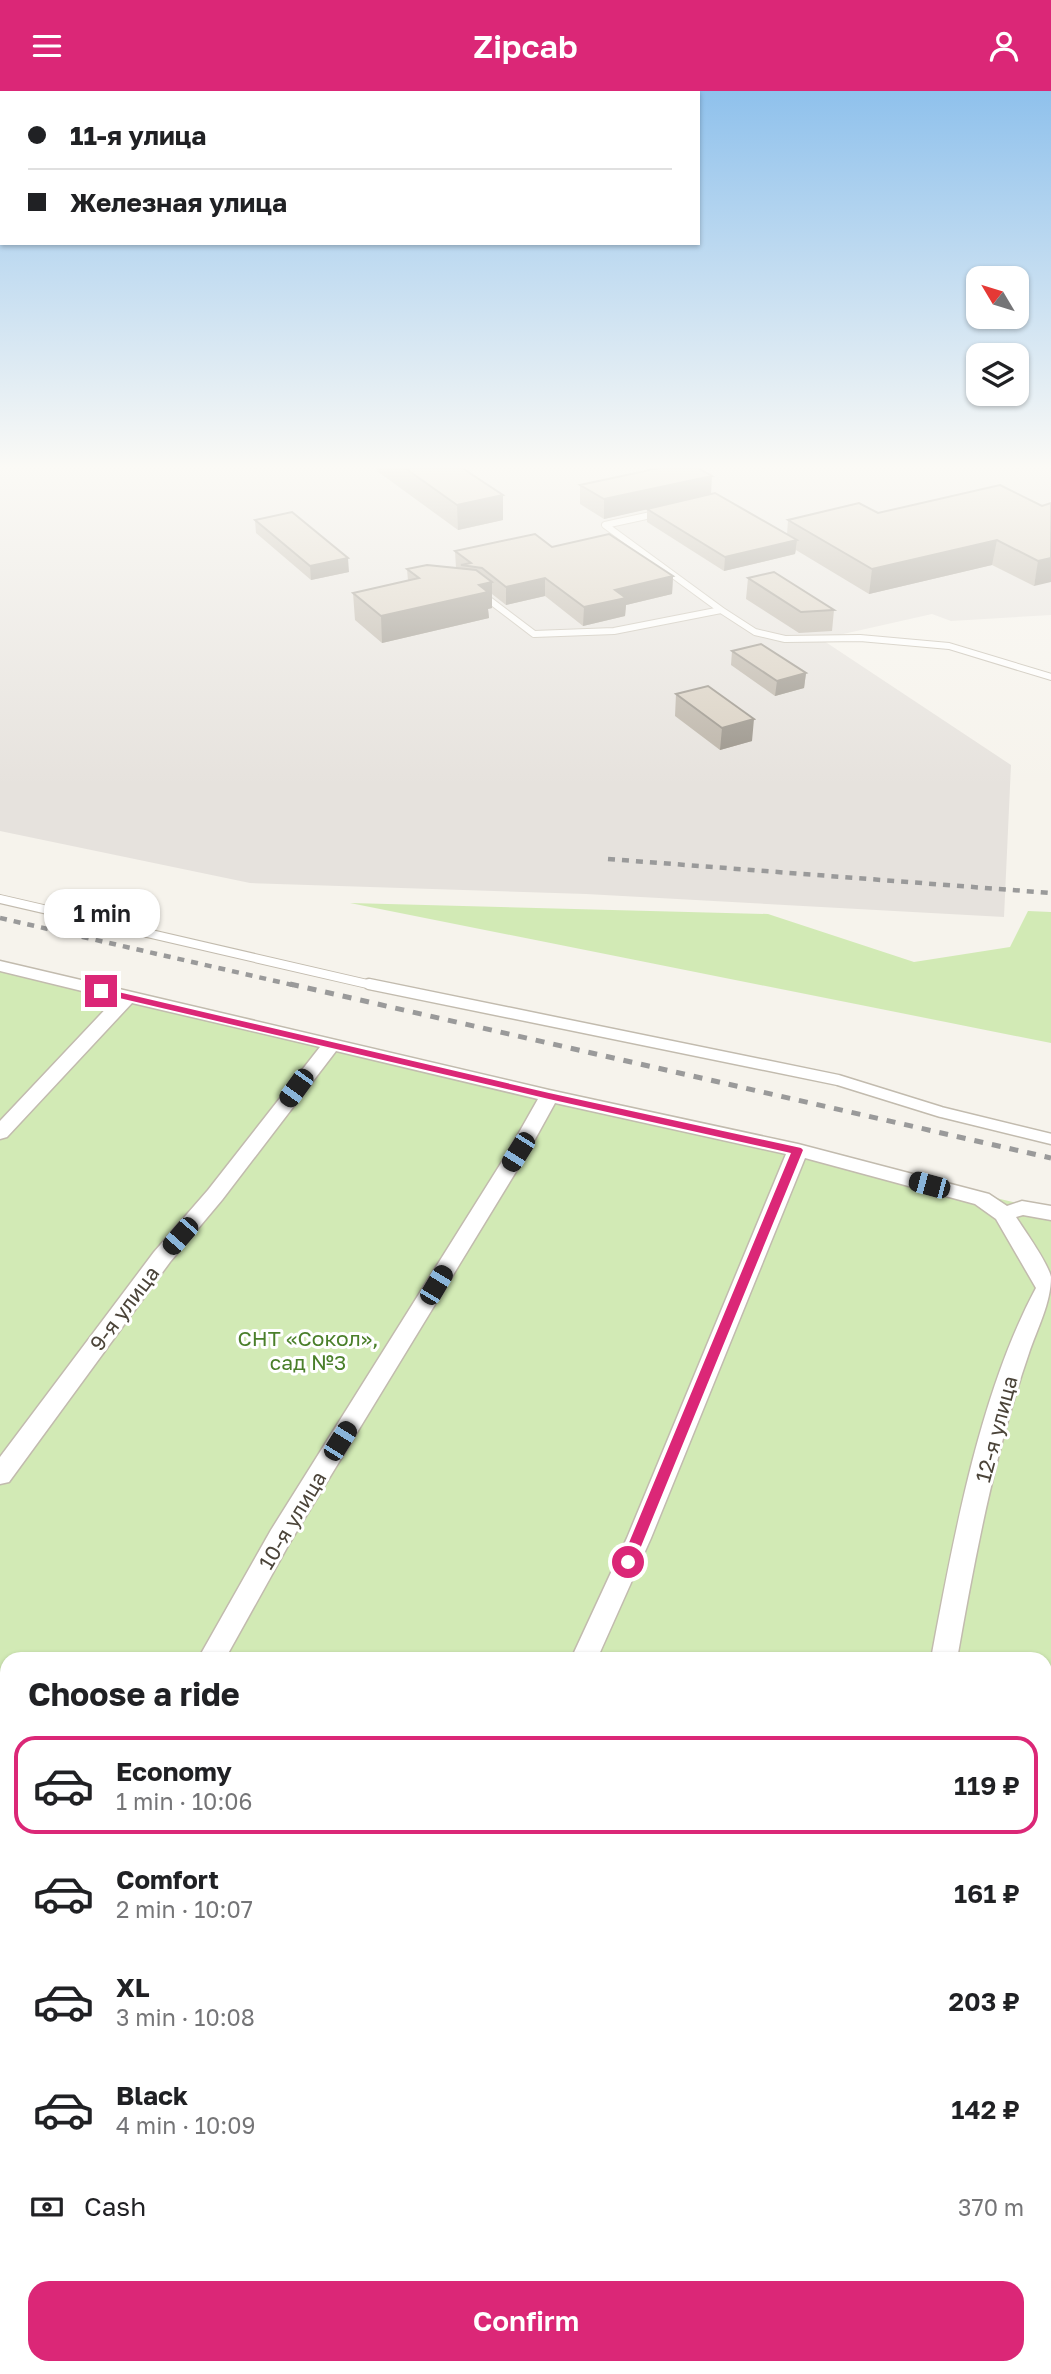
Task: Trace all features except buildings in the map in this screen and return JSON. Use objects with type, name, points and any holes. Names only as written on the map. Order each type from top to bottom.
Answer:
[{"type":"street","points":[[0,966],[549,1096],[797,1150],[982,1199],[1004,1214],[1021,1208],[1051,1213]]},
{"type":"street","points":[[0,1133],[127,997]]},
{"type":"street","name":"9-я улица","points":[[0,1475],[162,1257],[215,1195],[331,1045]]},
{"type":"street","name":"10-я улица","points":[[215,1652],[280,1537],[518,1152],[549,1096]]},
{"type":"street","points":[[587,1652],[639,1538],[797,1150]]},
{"type":"street","name":"12-я улица","points":[[945,1652],[962,1556],[1002,1399],[1027,1322],[1049,1290],[1004,1214]]},
{"type":"lane","points":[[672,575],[755,632],[785,639],[860,638],[949,646],[1051,677]]},
{"type":"lane","points":[[466,590],[479,591],[534,634],[614,631],[721,610]]},
{"type":"lane","points":[[0,899],[414,995],[838,1080],[941,1112],[1051,1139]]},
{"type":"shaded area","points":[[0,575],[1051,575],[1051,615],[951,621],[932,614],[821,639],[1011,765],[1004,917],[586,894],[250,883],[0,831]]},
{"type":"green space","points":[[350,903],[768,914],[914,962],[1010,947],[1028,911],[1051,912],[1051,1043]]},
{"type":"green space","name":"СНТ «Сокол», сад №3","points":[[0,961],[1051,1211],[1051,1652],[0,1652]]},
{"type":"railway","points":[[608,859],[1051,893]]},
{"type":"railway","points":[[0,918],[297,986]]},
{"type":"railway","points":[[290,984],[1051,1158]]},
{"type":"route","points":[[101,991],[549,1096],[797,1150],[628,1562]]}]
